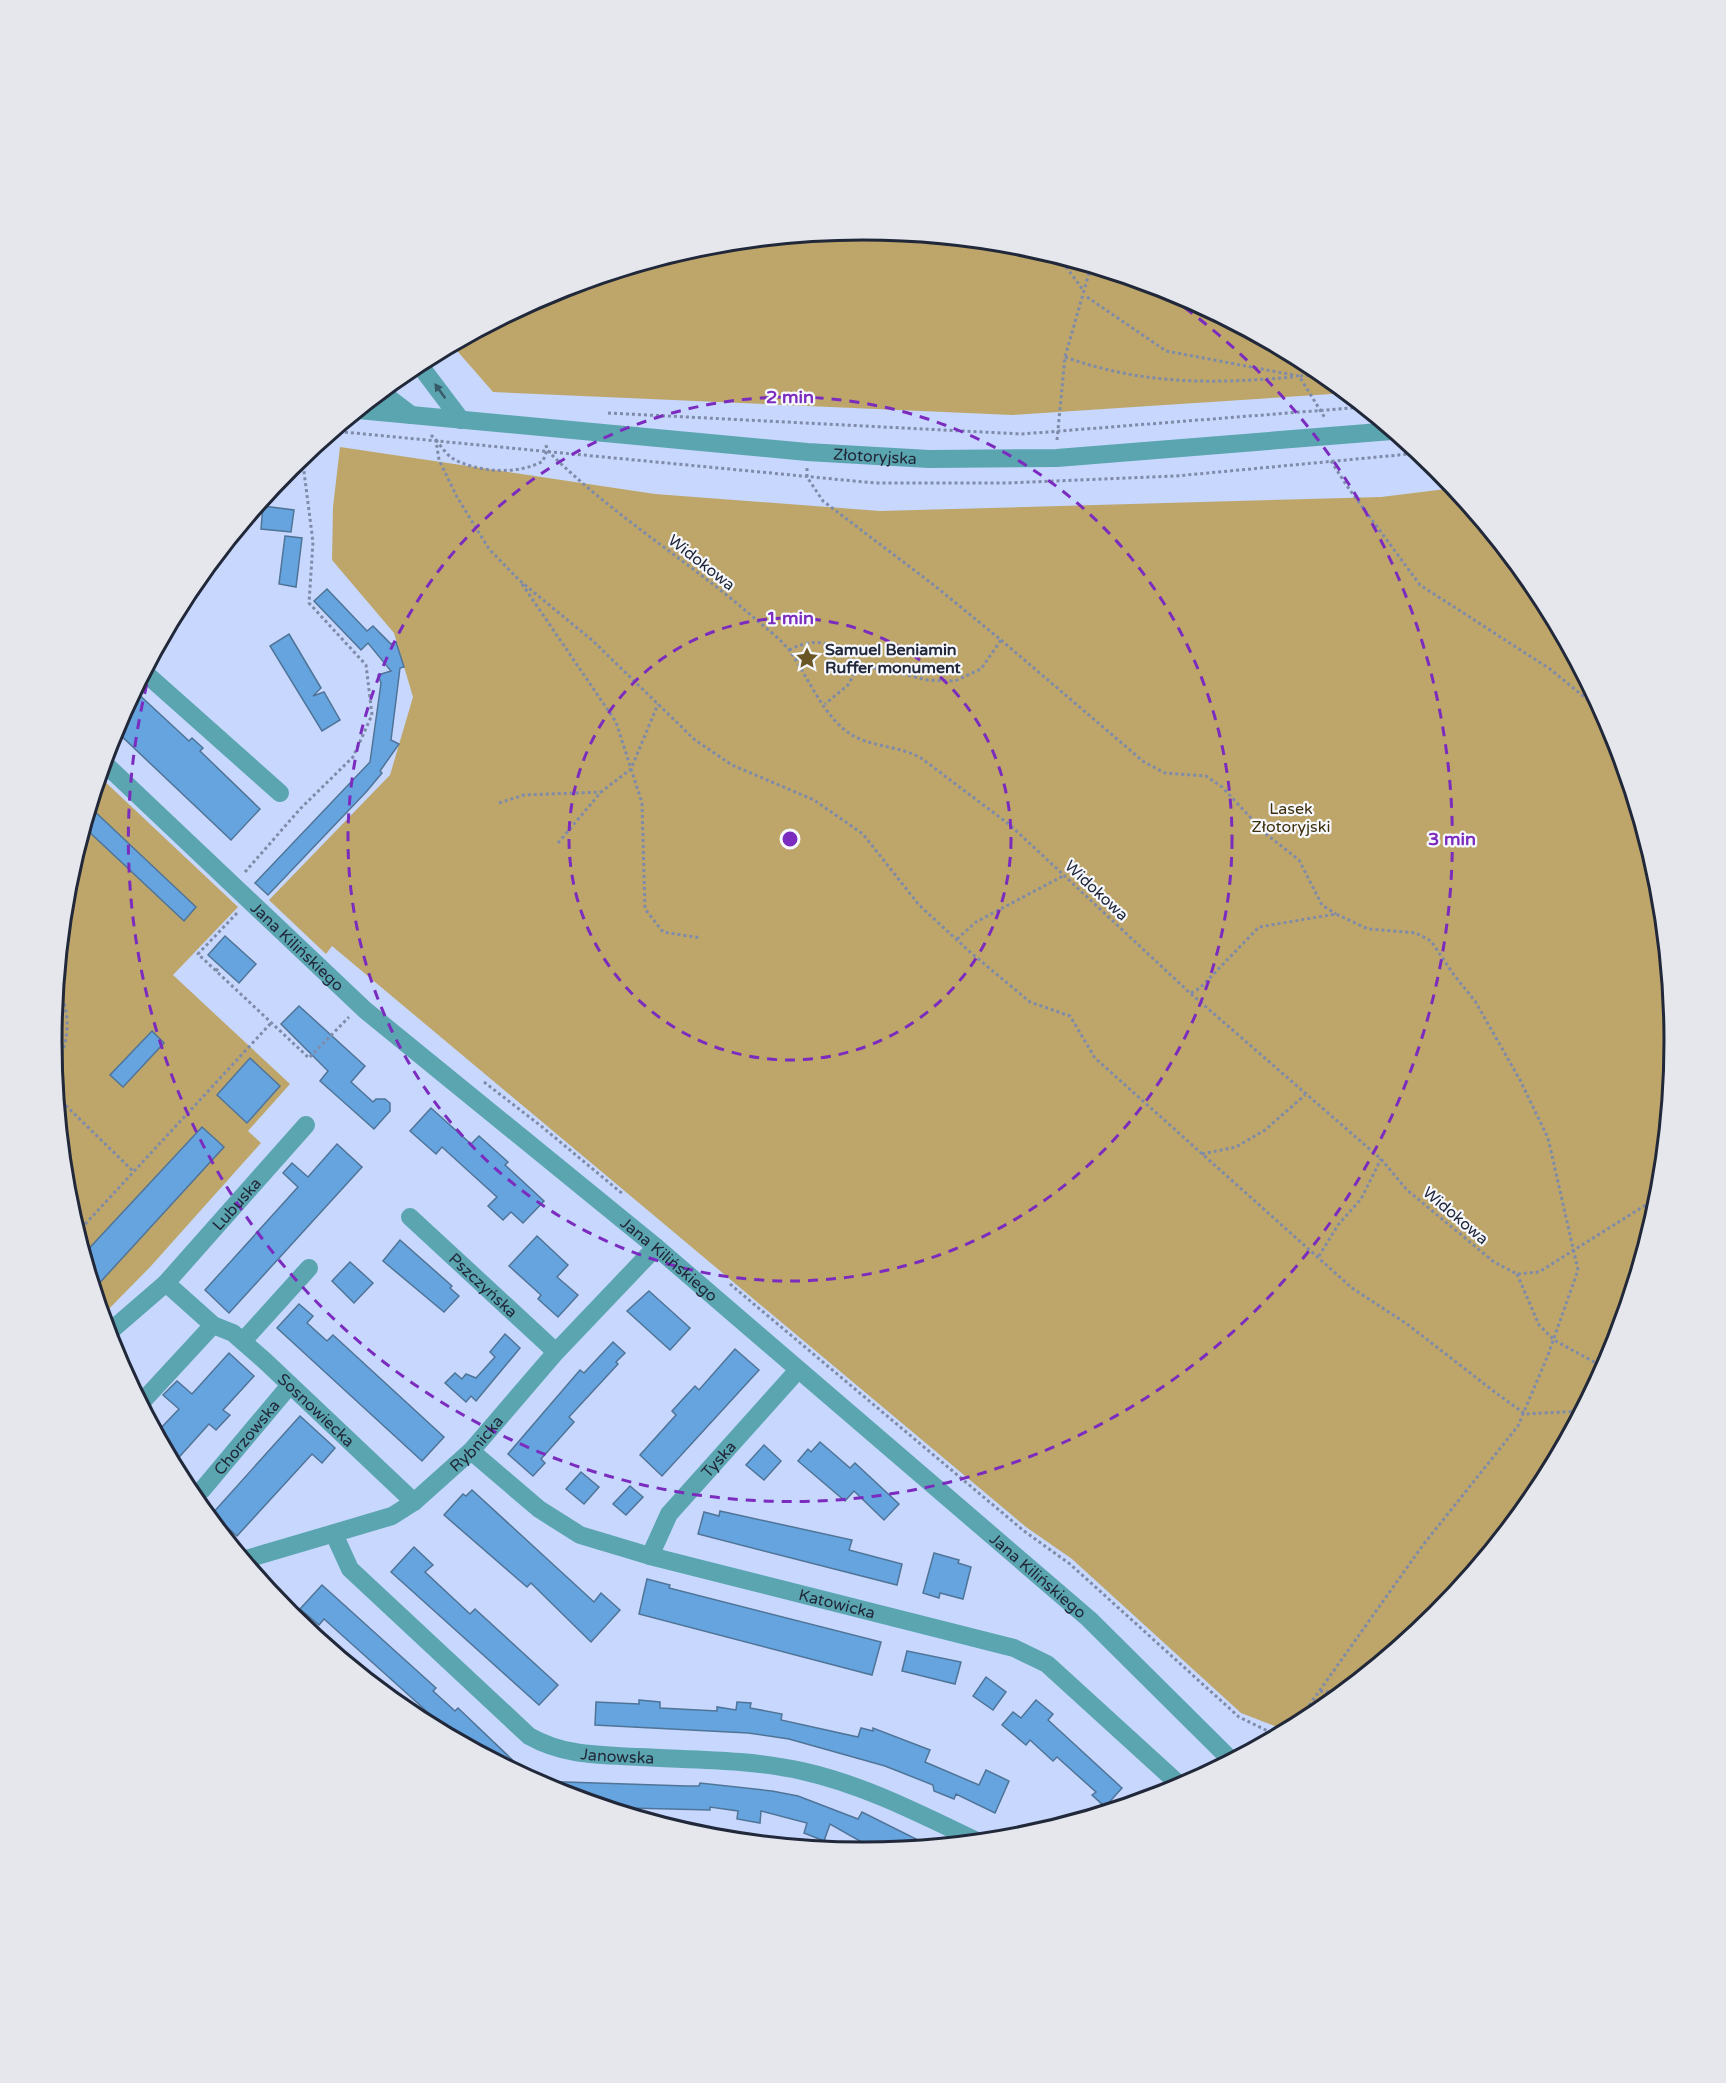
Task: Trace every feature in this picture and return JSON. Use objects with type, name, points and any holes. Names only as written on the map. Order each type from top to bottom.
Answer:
[{"type":"street","points":[[424,371],[461,420]]},
{"type":"street","points":[[388,397],[411,415]]},
{"type":"street","name":"Złotoryjska","points":[[369,411],[807,452],[929,459],[1057,458],[1382,432]]},
{"type":"street","points":[[149,677],[280,793]]},
{"type":"street","name":"Jana Kilińskiego","points":[[110,768],[360,1005],[656,1247],[1089,1619],[1226,1755]]},
{"type":"street","name":"Lubuska","points":[[115,1327],[166,1283],[306,1125]]},
{"type":"street","name":"Pszczyńska","points":[[410,1217],[556,1353]]},
{"type":"street","name":"Rybnicka","points":[[250,1558],[392,1516],[414,1502],[471,1451],[556,1353],[656,1247]]},
{"type":"street","points":[[243,1341],[309,1268]]},
{"type":"street","points":[[145,1398],[213,1325],[166,1283]]},
{"type":"street","name":"Sosnowiecka","points":[[213,1325],[233,1333],[243,1341],[414,1502]]},
{"type":"street","name":"Tyska","points":[[650,1556],[669,1514],[798,1370]]},
{"type":"street","name":"Chorzowska","points":[[202,1490],[290,1385]]},
{"type":"street","name":"Katowicka","points":[[471,1451],[539,1509],[580,1534],[650,1556],[1014,1648],[1047,1664],[1174,1780]]},
{"type":"street","name":"Janowska","points":[[334,1534],[350,1569],[529,1736],[549,1747],[583,1754],[746,1763],[802,1771],[900,1803],[967,1836]]},
{"type":"path","points":[[1066,266],[1083,290]]},
{"type":"path","points":[[1057,458],[1057,432],[1065,357],[1089,273]]},
{"type":"path","points":[[1087,297],[1166,351],[1299,376],[1350,460]]},
{"type":"path","points":[[1065,357],[1100,369],[1173,382],[1238,382],[1308,375]]},
{"type":"path","points":[[599,413],[1022,434],[1353,408]]},
{"type":"path","points":[[411,415],[451,457],[472,466],[512,471],[531,468],[543,461],[547,450],[546,428]]},
{"type":"path","points":[[436,440],[440,460],[457,497],[489,549],[519,580],[593,641],[694,740],[732,765],[814,800],[863,834],[919,904],[1030,1002],[1070,1016],[1095,1058],[1201,1155],[1319,1256],[1352,1288],[1407,1324],[1525,1414],[1573,1412]]},
{"type":"path","name":"Widokowa","points":[[547,450],[578,482],[760,622],[789,651],[808,685],[825,704],[837,723],[854,736],[909,751],[921,758],[1010,825],[1190,993],[1381,1159],[1407,1190],[1494,1262],[1517,1274]]},
{"type":"path","points":[[807,452],[807,477],[823,501],[935,586],[1144,762],[1165,773],[1206,776],[1222,787],[1266,834],[1299,860],[1322,904],[1335,914],[1368,928],[1416,933],[1431,940],[1454,975],[1475,1001],[1520,1080],[1548,1138],[1578,1270],[1525,1414],[1494,1457],[1423,1545],[1307,1708]]},
{"type":"path","points":[[1331,461],[1420,585],[1550,669],[1587,700]]},
{"type":"path","points":[[234,884],[302,808],[353,757],[372,715],[366,665],[309,603],[313,543],[304,468]]},
{"type":"path","points":[[519,580],[616,722],[642,803],[645,909],[663,932],[701,939]]},
{"type":"path","points":[[857,669],[878,668],[927,680],[955,681],[981,669],[1001,640]]},
{"type":"path","points":[[789,651],[804,642],[822,641],[848,655],[857,669]]},
{"type":"path","points":[[825,704],[848,685],[857,669]]},
{"type":"path","points":[[558,843],[601,792],[631,770],[658,705]]},
{"type":"path","points":[[499,803],[524,795],[601,792]]},
{"type":"path","points":[[957,939],[976,922],[1063,876]]},
{"type":"path","points":[[250,900],[198,954],[309,1058],[360,1005]]},
{"type":"path","points":[[1190,993],[1200,988],[1259,927],[1335,914]]},
{"type":"path","points":[[216,971],[220,966]]},
{"type":"path","points":[[62,1050],[68,1025],[63,999]]},
{"type":"path","points":[[84,1226],[271,1023]]},
{"type":"path","points":[[290,1041],[294,1037]]},
{"type":"path","points":[[477,1081],[488,1083],[624,1195]]},
{"type":"path","points":[[1201,1155],[1236,1147],[1265,1130],[1305,1095]]},
{"type":"path","points":[[64,1104],[134,1172]]},
{"type":"path","points":[[1319,1256],[1338,1225],[1361,1199],[1381,1159]]},
{"type":"path","points":[[1596,1363],[1554,1340],[1539,1325],[1517,1274],[1539,1272],[1648,1204]]},
{"type":"path","points":[[725,1280],[1024,1531],[1070,1564],[1239,1717],[1270,1732]]},
{"type":"path","points":[[1320,1691],[1330,1692]]},
{"type":"green space","points":[[863,240],[968,247],[1019,255],[1070,267],[1121,283],[1170,301],[1264,347],[1334,394],[1012,415],[493,392],[457,350],[556,301],[656,267],[707,255],[758,247]]},
{"type":"green space","name":"Lasek Złotoryjski","points":[[340,447],[655,494],[880,511],[1381,497],[1444,489],[1499,554],[1529,596],[1582,687],[1603,735],[1622,784],[1649,885],[1658,937],[1663,989],[1664,1042],[1663,1094],[1658,1146],[1649,1198],[1622,1299],[1603,1348],[1582,1396],[1529,1487],[1466,1570],[1430,1608],[1351,1677],[1278,1727],[1241,1713],[1072,1559],[1026,1527],[332,946],[326,954],[269,900],[390,775],[413,697],[394,633],[332,560],[333,507]]},
{"type":"green space","points":[[105,782],[238,907],[173,975],[290,1084],[248,1131],[261,1143],[151,1266],[108,1310],[89,1249],[77,1198],[68,1146],[63,1094],[63,989],[68,937],[89,834]]},
{"type":"building","points":[[266,506],[294,510],[291,532],[261,529],[263,510]]},
{"type":"building","points":[[285,536],[302,538],[296,587],[279,584]]},
{"type":"building","points":[[327,589],[367,631],[373,626],[391,644],[396,642],[404,667],[400,668],[391,740],[399,744],[380,771],[382,773],[367,791],[268,895],[255,883],[370,762],[381,683],[378,675],[391,671],[368,643],[361,650],[314,601]]},
{"type":"building","points":[[289,634],[321,688],[313,696],[324,692],[340,720],[322,731],[270,646]]},
{"type":"building","points":[[140,696],[189,741],[192,738],[203,748],[200,751],[260,809],[231,840],[122,737]]},
{"type":"building","points":[[96,812],[196,907],[184,921],[90,832]]},
{"type":"building","points":[[225,936],[256,964],[239,983],[208,955]]},
{"type":"building","points":[[299,1006],[365,1066],[351,1082],[373,1102],[376,1099],[385,1099],[390,1103],[390,1111],[374,1129],[320,1081],[328,1071],[281,1024]]},
{"type":"building","points":[[152,1031],[164,1043],[123,1087],[110,1075]]},
{"type":"building","points":[[250,1058],[280,1086],[247,1123],[217,1095]]},
{"type":"building","points":[[431,1108],[471,1144],[479,1136],[508,1162],[505,1165],[544,1201],[523,1223],[511,1212],[503,1220],[488,1206],[497,1197],[442,1147],[436,1154],[410,1131]]},
{"type":"building","points":[[202,1127],[224,1147],[99,1283],[89,1249]]},
{"type":"building","points":[[337,1144],[362,1167],[229,1313],[205,1290],[298,1187],[283,1173],[292,1163],[308,1177]]},
{"type":"building","points":[[537,1236],[568,1265],[557,1277],[578,1295],[558,1317],[538,1299],[541,1295],[509,1266]]},
{"type":"building","points":[[400,1240],[452,1286],[450,1288],[459,1296],[444,1312],[383,1261]]},
{"type":"building","points":[[350,1262],[373,1283],[354,1303],[332,1281]]},
{"type":"building","points":[[649,1291],[690,1328],[670,1350],[627,1311]]},
{"type":"building","points":[[299,1304],[313,1316],[307,1323],[327,1341],[333,1335],[444,1437],[422,1461],[277,1328]]},
{"type":"building","points":[[505,1334],[520,1348],[476,1401],[471,1396],[466,1402],[445,1383],[455,1373],[462,1379],[466,1374],[476,1378],[495,1357],[490,1352]]},
{"type":"building","points":[[613,1342],[625,1353],[616,1362],[618,1364],[569,1417],[574,1422],[541,1459],[545,1463],[533,1476],[508,1454],[580,1370],[584,1373]]},
{"type":"building","points":[[735,1349],[759,1370],[662,1476],[640,1455],[676,1415],[672,1411],[695,1386],[699,1390]]},
{"type":"building","points":[[229,1353],[254,1376],[223,1410],[230,1415],[216,1430],[209,1424],[179,1458],[161,1428],[179,1409],[163,1395],[177,1381],[192,1394]]},
{"type":"building","points":[[300,1416],[335,1448],[322,1463],[312,1454],[237,1536],[224,1524],[214,1511]]},
{"type":"building","points":[[820,1442],[850,1468],[855,1463],[899,1504],[884,1520],[854,1491],[845,1501],[798,1461],[808,1449],[811,1452]]},
{"type":"building","points":[[764,1445],[781,1461],[764,1480],[746,1465]]},
{"type":"building","points":[[581,1472],[599,1487],[584,1504],[566,1489]]},
{"type":"building","points":[[630,1486],[643,1497],[626,1515],[613,1504]]},
{"type":"building","points":[[472,1490],[594,1602],[601,1593],[620,1610],[591,1642],[531,1583],[527,1587],[444,1515],[463,1494],[466,1496]]},
{"type":"building","points":[[720,1511],[852,1540],[849,1550],[902,1564],[897,1585],[698,1534],[704,1512],[719,1516]]},
{"type":"building","points":[[414,1547],[433,1565],[425,1572],[470,1614],[475,1609],[558,1685],[539,1705],[391,1572]]},
{"type":"building","points":[[934,1553],[959,1560],[958,1563],[971,1567],[963,1599],[940,1593],[939,1598],[923,1593]]},
{"type":"building","points":[[647,1579],[670,1585],[669,1588],[881,1642],[872,1675],[639,1614]]},
{"type":"building","points":[[322,1585],[436,1688],[433,1691],[455,1711],[458,1708],[516,1763],[462,1736],[431,1717],[324,1619],[319,1625],[300,1609]]},
{"type":"building","points":[[907,1651],[961,1662],[955,1684],[902,1671]]},
{"type":"building","points":[[986,1677],[1006,1692],[993,1710],[973,1696]]},
{"type":"building","points":[[639,1700],[660,1702],[660,1708],[717,1711],[717,1707],[736,1710],[737,1702],[751,1703],[750,1708],[782,1714],[781,1720],[858,1737],[861,1728],[873,1731],[873,1728],[930,1750],[925,1762],[979,1785],[986,1770],[1009,1781],[995,1813],[956,1794],[954,1799],[934,1791],[933,1785],[885,1766],[789,1739],[748,1733],[595,1725],[596,1702],[639,1704]]},
{"type":"building","points":[[1036,1700],[1053,1714],[1048,1720],[1122,1788],[1107,1804],[1103,1806],[1092,1795],[1096,1792],[1057,1757],[1053,1761],[1030,1740],[1026,1745],[1002,1725],[1013,1712],[1021,1718]]},
{"type":"building","points":[[555,1782],[687,1786],[699,1786],[700,1783],[772,1791],[798,1796],[858,1819],[862,1812],[919,1841],[859,1843],[860,1841],[830,1824],[824,1841],[804,1833],[807,1823],[761,1811],[760,1823],[737,1819],[738,1811],[710,1807],[710,1810],[631,1808]]},
{"type":"place","name":"Samuel Beniamin Ruffer monument","points":[[807,658]]}]
